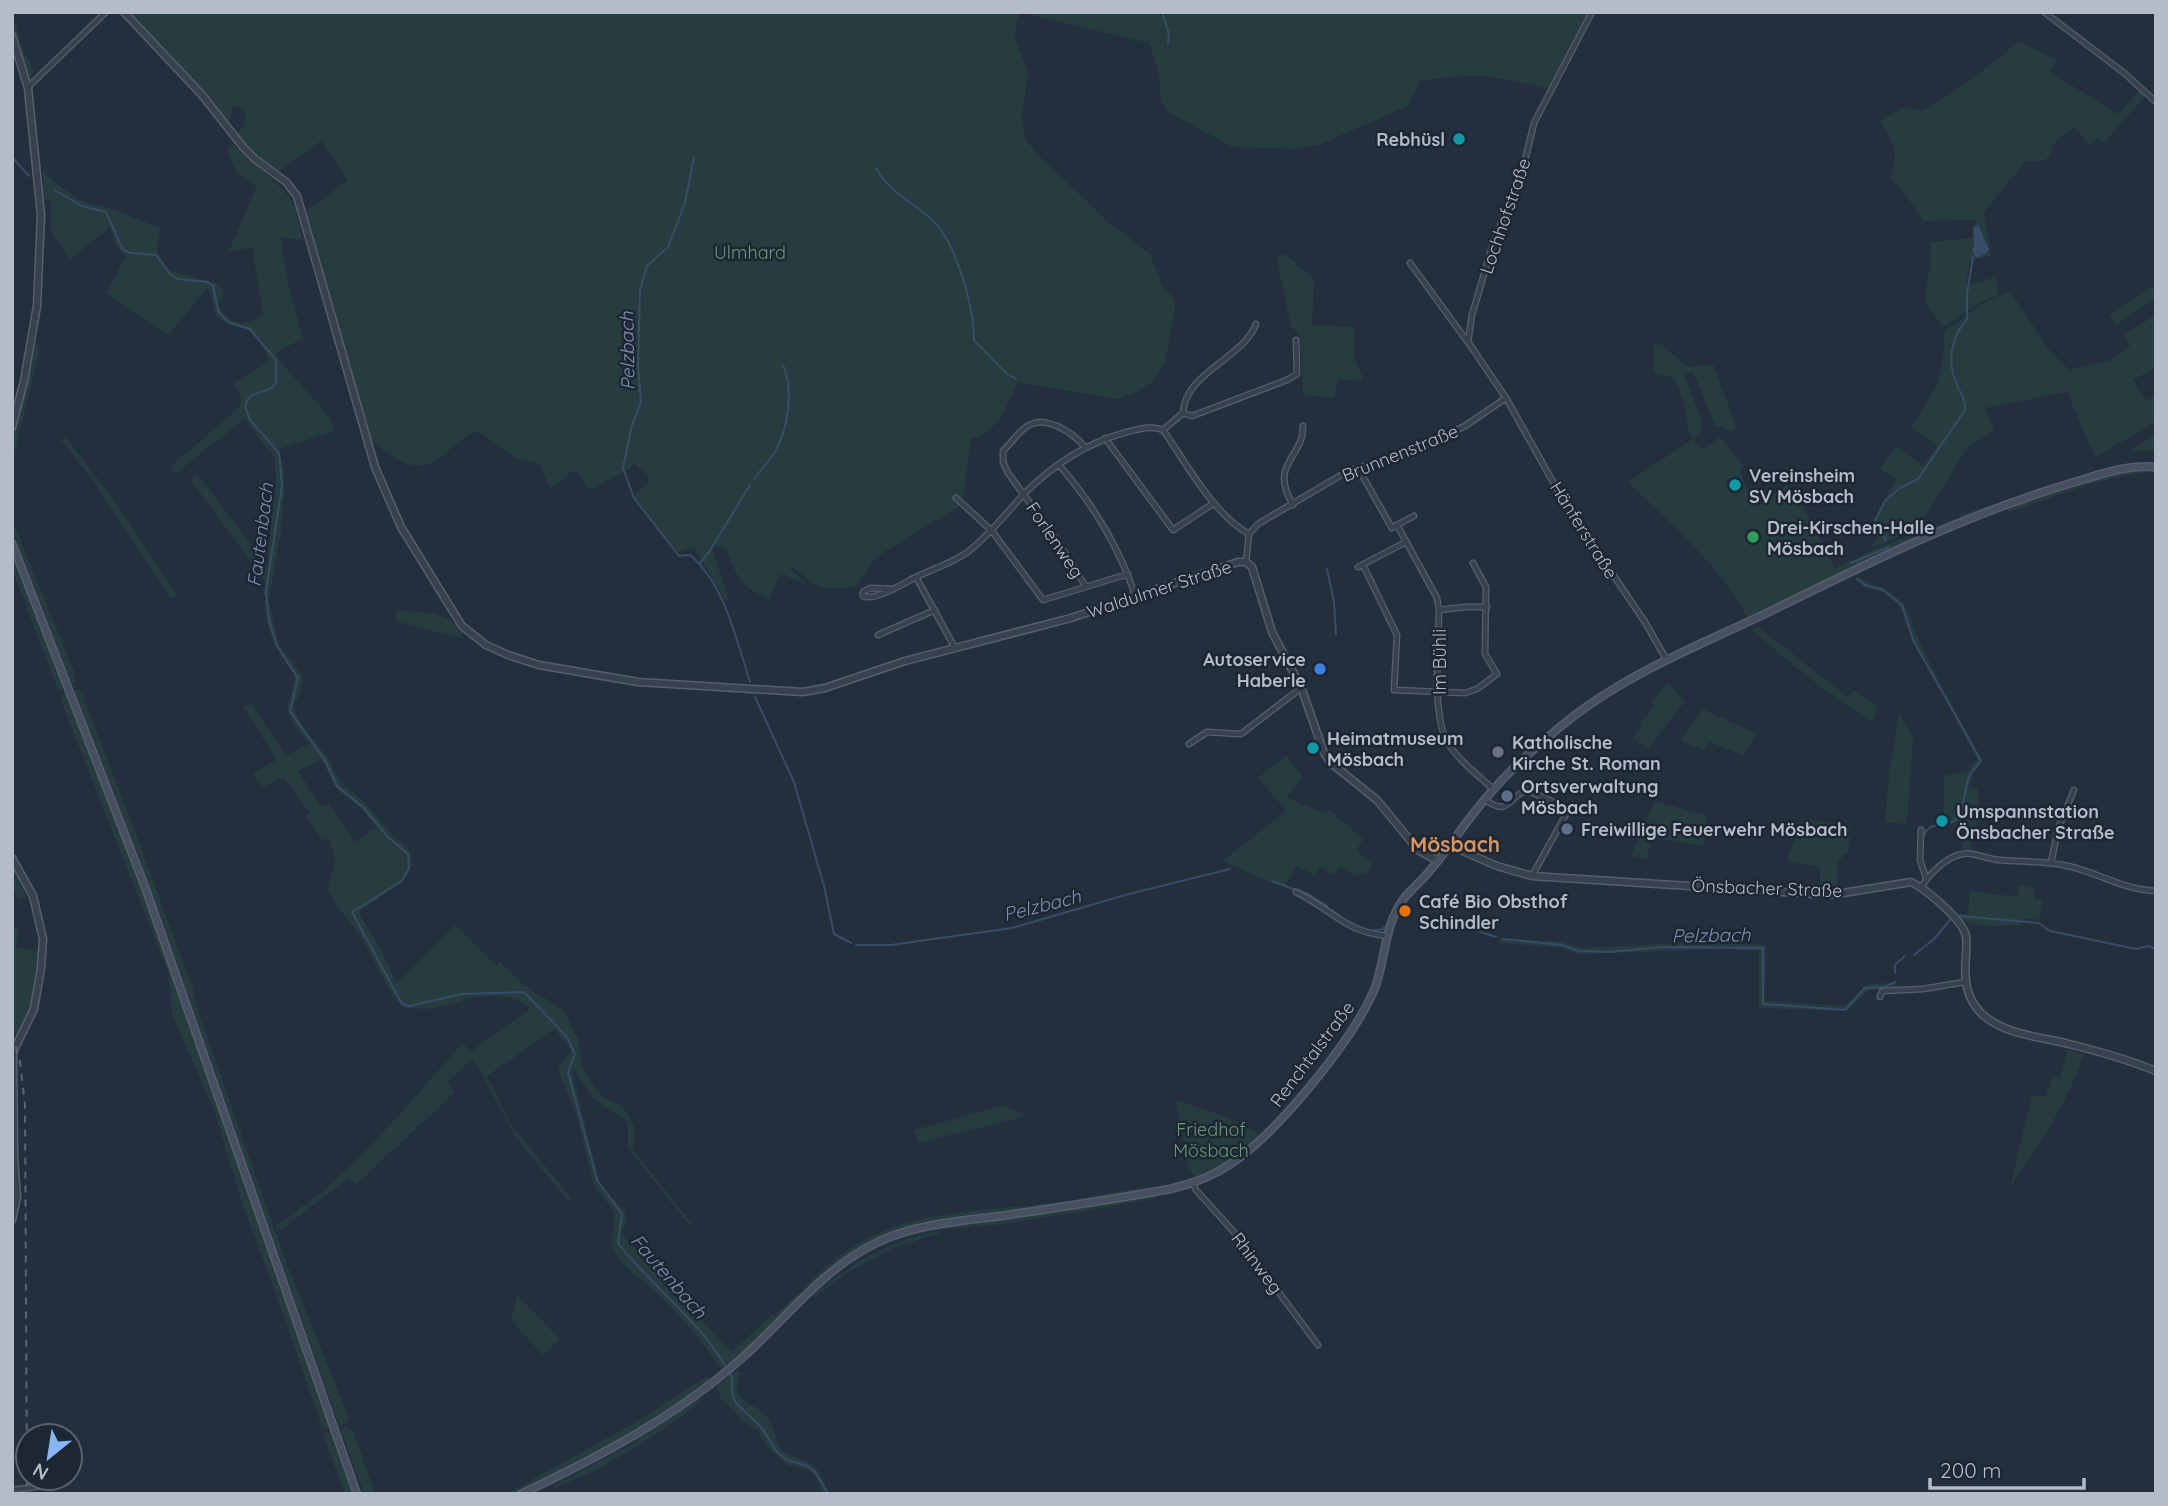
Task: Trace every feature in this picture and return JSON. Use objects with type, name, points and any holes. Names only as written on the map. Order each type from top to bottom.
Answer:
[{"type":"main road","name":"Renchtalstraße","points":[[521,1494],[582,1465],[674,1410],[732,1367],[824,1278],[853,1257],[889,1237],[921,1227],[1073,1206],[1193,1184],[1229,1166],[1275,1126],[1329,1061],[1356,1022],[1375,986],[1399,905],[1438,861],[1484,799],[1539,744],[1616,686],[1666,659],[1930,534],[2046,491],[2123,469],[2156,467]]},
{"type":"main road","points":[[12,543],[145,887],[357,1494]]},
{"type":"street","points":[[28,88],[106,12]]},
{"type":"street","name":"Waldulmer Straße","points":[[124,12],[202,94],[243,148],[286,182],[297,196],[375,467],[401,527],[446,602],[462,626],[474,637],[498,651],[530,662],[624,680],[794,692],[825,688],[892,665],[1071,618],[1238,562],[1246,562],[1252,567],[1272,632],[1301,687],[1324,753],[1331,763],[1377,800],[1418,850],[1438,861]]},
{"type":"street","name":"Lochhofstraße","points":[[1468,342],[1472,315],[1492,247],[1520,181],[1534,123],[1592,12]]},
{"type":"street","points":[[2044,12],[2123,72],[2156,102]]},
{"type":"street","points":[[12,36],[28,88],[41,215],[37,306],[24,381],[12,427]]},
{"type":"street","points":[[1410,263],[1506,398]]},
{"type":"street","points":[[1164,430],[1183,413],[1183,403],[1200,380],[1251,336],[1256,324]]},
{"type":"street","points":[[1183,413],[1192,416],[1297,374],[1296,340]]},
{"type":"street","name":"Brunnenstraße","points":[[1249,534],[1258,524],[1358,468],[1424,445],[1465,426],[1506,398]]},
{"type":"street","name":"Hänferstraße","points":[[1506,398],[1567,507],[1645,622],[1666,659]]},
{"type":"street","name":"Forlenweg","points":[[1085,447],[1072,434],[1059,427],[1035,423],[1027,426],[1003,451],[1003,462],[1086,587]]},
{"type":"street","points":[[892,589],[870,588],[863,594],[865,598],[872,598],[892,589],[967,553],[992,531],[1025,494],[1085,447],[1154,426],[1164,430],[1214,503],[1236,527],[1249,534],[1246,562]]},
{"type":"street","points":[[1293,505],[1283,475],[1301,440],[1303,426]]},
{"type":"street","points":[[1105,439],[1173,530],[1214,503]]},
{"type":"street","points":[[1059,465],[1090,503],[1128,574],[1136,598]]},
{"type":"street","name":"Im Bühli","points":[[1358,468],[1392,528],[1397,525],[1437,598],[1440,723],[1449,746],[1493,789]]},
{"type":"street","points":[[956,498],[992,531],[1043,600],[1128,574]]},
{"type":"street","points":[[1397,525],[1414,516]]},
{"type":"street","points":[[1406,542],[1360,566],[1397,635],[1394,690],[1472,692],[1497,674],[1485,653],[1486,587],[1473,563]]},
{"type":"street","points":[[916,577],[955,648]]},
{"type":"street","points":[[1439,610],[1487,607]]},
{"type":"street","points":[[878,635],[935,610]]},
{"type":"street","points":[[1189,744],[1207,732],[1241,734],[1301,687]]},
{"type":"street","points":[[1484,799],[1497,807],[1503,807],[1510,805],[1521,792],[1527,790],[1569,809],[1532,876]]},
{"type":"street","points":[[2051,863],[2058,829],[2074,790]]},
{"type":"street","points":[[1922,830],[1920,860],[1926,879]]},
{"type":"street","name":"Önsbacher Straße","points":[[1449,845],[1497,866],[1532,876],[1815,894],[1849,892],[1899,882],[1911,882],[1921,887]]},
{"type":"street","points":[[2156,891],[2140,890],[2089,872],[2051,863],[1996,860],[1961,853],[1949,859],[1926,879],[1921,887],[1961,925],[1965,933],[1965,982],[1970,1000],[1991,1021],[2006,1029],[2080,1047],[2156,1071]]},
{"type":"street","points":[[12,858],[33,897],[43,939],[34,1009],[13,1052],[17,1197],[12,1220]]},
{"type":"street","points":[[1296,892],[1322,905],[1351,928],[1388,936]]},
{"type":"street","points":[[1880,997],[1882,991],[1923,989],[1965,982]]},
{"type":"street","name":"Rhinweg","points":[[1193,1184],[1233,1231],[1318,1345]]},
{"type":"green space","name":"Ulmhard","points":[[130,12],[1596,12],[1554,89],[1486,76],[1420,81],[1408,106],[1319,145],[1297,149],[1232,147],[1167,111],[1161,101],[1159,76],[1149,43],[1021,13],[1017,20],[1015,37],[1028,73],[1022,118],[1025,138],[1038,155],[1110,223],[1150,254],[1162,285],[1174,299],[1175,311],[1165,363],[1152,382],[1136,392],[1116,399],[1017,382],[1006,408],[994,425],[980,436],[971,439],[963,497],[958,507],[876,557],[858,585],[837,589],[822,587],[792,566],[789,568],[808,584],[780,574],[769,600],[741,580],[726,548],[711,545],[729,601],[725,601],[694,547],[678,552],[674,550],[636,499],[635,494],[648,482],[649,477],[635,464],[595,488],[588,489],[578,473],[572,471],[550,489],[539,464],[516,458],[478,431],[462,439],[438,459],[420,466],[402,462],[371,439],[367,433],[306,211],[348,180],[321,141],[277,171],[258,158],[235,133],[243,128],[245,112],[233,106],[230,121],[225,120],[184,70]]},
{"type":"green space","points":[[12,13],[24,52],[34,71],[31,77],[27,77],[12,24]]},
{"type":"green space","points":[[2018,41],[2056,60],[2050,72],[2118,114],[2140,90],[2146,95],[2103,144],[2098,138],[2089,144],[2073,127],[2051,147],[2052,152],[2047,159],[2026,161],[1984,212],[1991,256],[1970,260],[1966,286],[1996,277],[1999,294],[1943,327],[1924,300],[1931,242],[1974,238],[1973,247],[1988,252],[1989,250],[1976,220],[1924,221],[1900,187],[1890,179],[1894,149],[1880,121],[1904,107],[1921,111],[1934,104],[1972,79]]},
{"type":"green space","points":[[232,144],[285,191],[294,205],[303,240],[281,239],[288,284],[303,338],[276,353],[331,419],[334,431],[279,449],[283,466],[284,504],[269,598],[263,596],[265,581],[190,479],[197,473],[267,566],[276,477],[274,457],[244,419],[175,474],[170,467],[240,407],[241,396],[232,384],[269,360],[265,352],[248,331],[218,318],[207,288],[169,335],[106,293],[126,256],[117,248],[110,227],[70,260],[51,232],[51,200],[43,198],[43,171],[83,202],[110,208],[160,228],[157,252],[170,271],[218,284],[224,293],[218,304],[226,317],[244,323],[263,315],[252,247],[228,253],[257,186],[234,168],[227,149]]},
{"type":"green space","points":[[1286,254],[1314,280],[1312,325],[1354,327],[1355,358],[1364,381],[1338,380],[1334,398],[1303,395],[1299,333],[1291,327],[1276,257]]},
{"type":"green space","points":[[2156,284],[2156,297],[2116,325],[2109,315]]},
{"type":"green space","points":[[2010,291],[2050,351],[2069,370],[2111,360],[2130,346],[2123,335],[2156,315],[2156,367],[2133,380],[2146,401],[2156,395],[2156,422],[2095,457],[2068,392],[1985,408],[1994,431],[1973,443],[1962,456],[1917,530],[1871,548],[1879,533],[1873,520],[1896,480],[1880,468],[1896,446],[1923,466],[1938,446],[1911,427],[1936,387],[1943,358],[1945,331],[1979,306]]},
{"type":"green space","points":[[36,343],[40,349],[12,463],[12,436]]},
{"type":"green space","points":[[1661,344],[1688,367],[1713,365],[1735,423],[1736,430],[1731,432],[1715,425],[1693,372],[1684,374],[1701,419],[1701,434],[1694,440],[1703,449],[1720,437],[1744,466],[1740,468],[1742,477],[1759,506],[1787,485],[1799,499],[1835,568],[1960,515],[2101,469],[2101,472],[1970,516],[1748,618],[1723,580],[1708,563],[1628,482],[1693,439],[1674,378],[1653,373],[1654,345]]},
{"type":"green space","points":[[2156,434],[2156,450],[2130,451]]},
{"type":"green space","points":[[66,437],[119,507],[177,595],[171,599],[94,482],[61,440]]},
{"type":"green space","points":[[2156,469],[2156,472],[2100,482],[2009,512],[2007,507],[2115,473]]},
{"type":"green space","points":[[12,519],[76,677],[74,684],[71,683],[12,529]]},
{"type":"green space","points":[[12,555],[65,686],[62,689],[58,690],[12,569]]},
{"type":"green space","points":[[1859,576],[1866,582],[1886,589],[1904,603],[1930,664],[1982,761],[1969,787],[1977,788],[1980,808],[1970,851],[1963,851],[1960,821],[1944,825],[1944,776],[1969,770],[1977,759],[1942,690],[1919,654],[1899,606],[1884,592],[1865,588],[1855,578]]},
{"type":"green space","points":[[264,600],[269,601],[278,642],[302,676],[303,684],[294,706],[298,719],[327,757],[340,781],[364,802],[407,848],[411,856],[412,865],[404,880],[361,911],[360,915],[397,983],[455,925],[497,967],[498,963],[501,963],[524,985],[564,1010],[579,1041],[582,1065],[597,1091],[622,1107],[630,1117],[636,1133],[632,1148],[692,1224],[690,1226],[628,1148],[625,1119],[593,1098],[573,1068],[572,1074],[601,1187],[624,1210],[627,1221],[621,1233],[731,1352],[772,1315],[799,1293],[802,1294],[761,1336],[722,1370],[683,1320],[630,1270],[611,1246],[615,1212],[594,1186],[578,1121],[559,1072],[559,1066],[570,1053],[570,1049],[555,1029],[487,1076],[511,1124],[571,1198],[569,1202],[516,1138],[473,1058],[447,1082],[455,1092],[356,1185],[349,1178],[278,1232],[275,1225],[319,1194],[357,1159],[463,1043],[470,1052],[531,1008],[507,997],[495,996],[471,998],[427,1009],[405,1008],[394,998],[360,935],[336,905],[328,889],[335,861],[329,839],[322,840],[306,816],[310,813],[283,777],[263,787],[253,773],[277,760],[243,707],[251,704],[286,755],[309,744],[289,715],[288,704],[294,675],[273,640]],"holes":[[[321,759],[338,791],[361,808],[376,827],[355,842],[329,803],[321,806],[298,771]]]},
{"type":"green space","points":[[397,610],[431,613],[450,619],[465,639],[398,622],[395,616]]},
{"type":"green space","points":[[1758,627],[1848,697],[1854,690],[1878,707],[1873,721],[1795,667],[1752,630]]},
{"type":"green space","points":[[1667,683],[1685,701],[1648,749],[1633,738],[1642,726],[1640,723],[1654,706],[1651,702]]},
{"type":"green space","points":[[79,689],[85,695],[83,697],[191,984],[194,985],[193,993],[203,1025],[286,1262],[348,1415],[348,1422],[339,1426],[151,895],[74,693]]},
{"type":"green space","points":[[65,692],[68,693],[144,895],[331,1429],[329,1430],[322,1427],[243,1207],[214,1110],[172,1015],[169,975],[61,701]]},
{"type":"green space","points":[[1703,709],[1756,734],[1744,755],[1709,742],[1704,750],[1680,741]]},
{"type":"green space","points":[[1899,713],[1913,737],[1907,824],[1885,822]]},
{"type":"green space","points":[[1286,755],[1303,777],[1286,797],[1322,813],[1329,810],[1363,839],[1356,851],[1373,863],[1366,875],[1361,872],[1358,877],[1340,866],[1334,875],[1320,867],[1315,875],[1297,866],[1285,886],[1223,861],[1283,813],[1285,809],[1258,778]]},
{"type":"green space","points":[[1655,801],[1707,816],[1703,846],[1651,838],[1647,859],[1631,856]]},
{"type":"green space","points":[[1805,819],[1851,826],[1848,854],[1843,854],[1842,858],[1838,859],[1837,890],[1820,890],[1820,867],[1788,862],[1789,853]]},
{"type":"green space","points":[[12,868],[27,897],[19,899],[12,887]]},
{"type":"green space","points":[[2019,885],[2035,887],[2034,899],[2043,900],[2039,920],[2023,918],[2019,925],[1985,926],[1969,923],[1955,915],[1968,913],[1970,891],[2017,897]]},
{"type":"green space","points":[[12,926],[19,927],[16,947],[39,952],[30,1010],[17,1037],[12,1025]]},
{"type":"green space","points":[[1501,938],[1562,942],[1583,948],[1698,942],[1766,945],[1765,1001],[1845,1006],[1866,985],[1898,982],[1897,988],[1869,990],[1847,1011],[1759,1008],[1759,951],[1728,949],[1576,954],[1563,948],[1499,943]]},
{"type":"green space","points":[[2067,1050],[2084,1054],[2070,1089],[2052,1124],[2010,1187],[2032,1095],[2046,1097],[2052,1076],[2060,1078]]},
{"type":"green space","name":"Friedhof Mösbach","points":[[1176,1100],[1221,1115],[1260,1134],[1232,1159],[1197,1178],[1188,1167]]},
{"type":"green space","points":[[1003,1105],[1027,1116],[918,1143],[914,1130]]},
{"type":"green space","points":[[1153,1188],[1082,1202],[939,1221],[879,1239],[805,1292],[802,1290],[850,1248],[904,1224],[962,1212],[1053,1203]]},
{"type":"green space","points":[[1155,1195],[1155,1198],[1078,1212],[994,1225],[946,1229],[902,1238],[855,1261],[812,1295],[828,1278],[848,1264],[868,1252],[889,1242],[910,1235],[954,1226]]},
{"type":"green space","points":[[938,1231],[940,1233],[894,1248],[847,1273],[815,1297],[812,1296],[870,1255],[920,1235]]},
{"type":"green space","points":[[517,1295],[560,1339],[543,1355],[511,1320]]},
{"type":"green space","points":[[737,1371],[740,1372],[736,1392],[768,1418],[781,1451],[817,1469],[830,1494],[823,1494],[816,1477],[810,1471],[787,1465],[769,1449],[757,1430],[743,1422],[720,1398],[717,1385]]},
{"type":"green space","points":[[706,1377],[710,1379],[621,1439],[536,1485],[521,1492],[506,1494],[629,1426]]},
{"type":"green space","points":[[701,1397],[699,1403],[647,1440],[593,1471],[554,1488],[554,1485],[630,1445]]},
{"type":"green space","points":[[347,1427],[354,1432],[375,1494],[364,1494],[340,1429]]},
{"type":"green space","points":[[332,1431],[352,1494],[345,1494],[323,1434]]},
{"type":"water","points":[[1978,224],[1989,250],[1976,258],[1972,251],[1973,227]]},
{"type":"waterway","points":[[1162,12],[1169,34],[1168,44]]},
{"type":"waterway","name":"Fautenbach","points":[[12,157],[29,176]]},
{"type":"waterway","name":"Pelzbach","points":[[694,157],[685,203],[668,247],[647,266],[640,290],[638,366],[641,402],[632,425],[623,468],[634,498],[679,556],[690,555],[712,581],[728,614],[750,682]]},
{"type":"waterway","points":[[876,168],[896,192],[928,216],[943,233],[963,278],[971,311],[974,340],[1007,374],[1016,379]]},
{"type":"waterway","name":"Fautenbach","points":[[54,190],[82,206],[106,212],[123,250],[156,255],[171,275],[178,279],[208,282],[213,286],[218,310],[222,316],[230,323],[250,329],[276,360],[276,382],[272,388],[250,396],[245,406],[250,420],[279,453],[282,485],[266,592],[269,620],[277,646],[298,678],[290,711],[326,762],[337,786],[364,808],[388,837],[408,854],[409,868],[402,881],[352,912],[402,1004],[409,1006],[462,994],[524,992],[567,1037],[575,1054],[568,1072],[597,1180],[622,1214],[618,1243],[702,1334],[726,1367]]},
{"type":"waterway","points":[[1886,541],[1875,521],[1885,501],[1900,488],[1918,479],[1965,410],[1964,399],[1953,374],[1951,357],[1954,341],[1967,319],[1967,293],[1973,257]]},
{"type":"waterway","name":"Pelzbach","points":[[754,479],[775,452],[786,421],[789,397],[783,365]]},
{"type":"waterway","name":"Pelzbach","points":[[700,563],[750,485]]},
{"type":"waterway","points":[[1851,563],[1889,547]]},
{"type":"waterway","points":[[1327,569],[1334,602],[1336,634]]},
{"type":"waterway","points":[[1857,579],[1865,585],[1883,590],[1902,605],[1913,640],[1981,761],[1970,774],[1957,818],[1948,824],[1933,826],[1925,833],[1922,841]]},
{"type":"waterway","name":"Pelzbach","points":[[755,697],[794,782],[824,886],[834,934],[851,943]]},
{"type":"waterway","name":"Pelzbach","points":[[856,945],[891,945],[1012,928],[1129,894],[1230,869]]},
{"type":"waterway","points":[[1272,881],[1301,892]]},
{"type":"waterway","points":[[1306,893],[1327,906]]},
{"type":"waterway","points":[[1332,910],[1342,918]]},
{"type":"waterway","name":"Pelzbach","points":[[1959,916],[2039,923],[2050,931],[2136,949],[2148,946],[2156,949]]},
{"type":"waterway","name":"Pelzbach","points":[[1914,955],[1934,939],[1950,920]]},
{"type":"waterway","points":[[1370,931],[1384,927]]},
{"type":"waterway","name":"Pelzbach","points":[[1465,927],[1496,937]]},
{"type":"waterway","name":"Pelzbach","points":[[1503,939],[1562,945],[1579,951],[1609,952],[1663,947],[1763,948],[1763,1004],[1845,1010],[1865,988],[1885,987],[1895,982]]},
{"type":"waterway","name":"Pelzbach","points":[[1895,973],[1895,965],[1905,956]]},
{"type":"waterway","name":"Fautenbach","points":[[729,1372],[736,1403],[762,1428],[777,1452],[787,1460],[808,1466],[816,1473],[828,1494]]},
{"type":"railway","points":[[12,1033],[20,1062],[25,1105],[27,1494]]},
{"type":"place","name":"Rebhüsl","points":[[1459,139]]},
{"type":"place","name":"Vereinsheim SV Mösbach","points":[[1735,485]]},
{"type":"place","name":"Drei-Kirschen-Halle Mösbach","points":[[1753,537]]},
{"type":"place","name":"Autoservice Haberle","points":[[1320,669]]},
{"type":"place","name":"Heimatmuseum Mösbach","points":[[1313,748]]},
{"type":"place","name":"Katholische Kirche St. Roman","points":[[1498,752]]},
{"type":"place","name":"Ortsverwaltung Mösbach","points":[[1507,796]]},
{"type":"place","name":"Umspannstation Önsbacher Straße","points":[[1942,821]]},
{"type":"place","name":"Freiwillige Feuerwehr Mösbach","points":[[1567,829]]},
{"type":"place","name":"Café Bio Obsthof Schindler","points":[[1405,911]]},
{"type":"district","name":"Mösbach","points":[[1455,844]]}]
